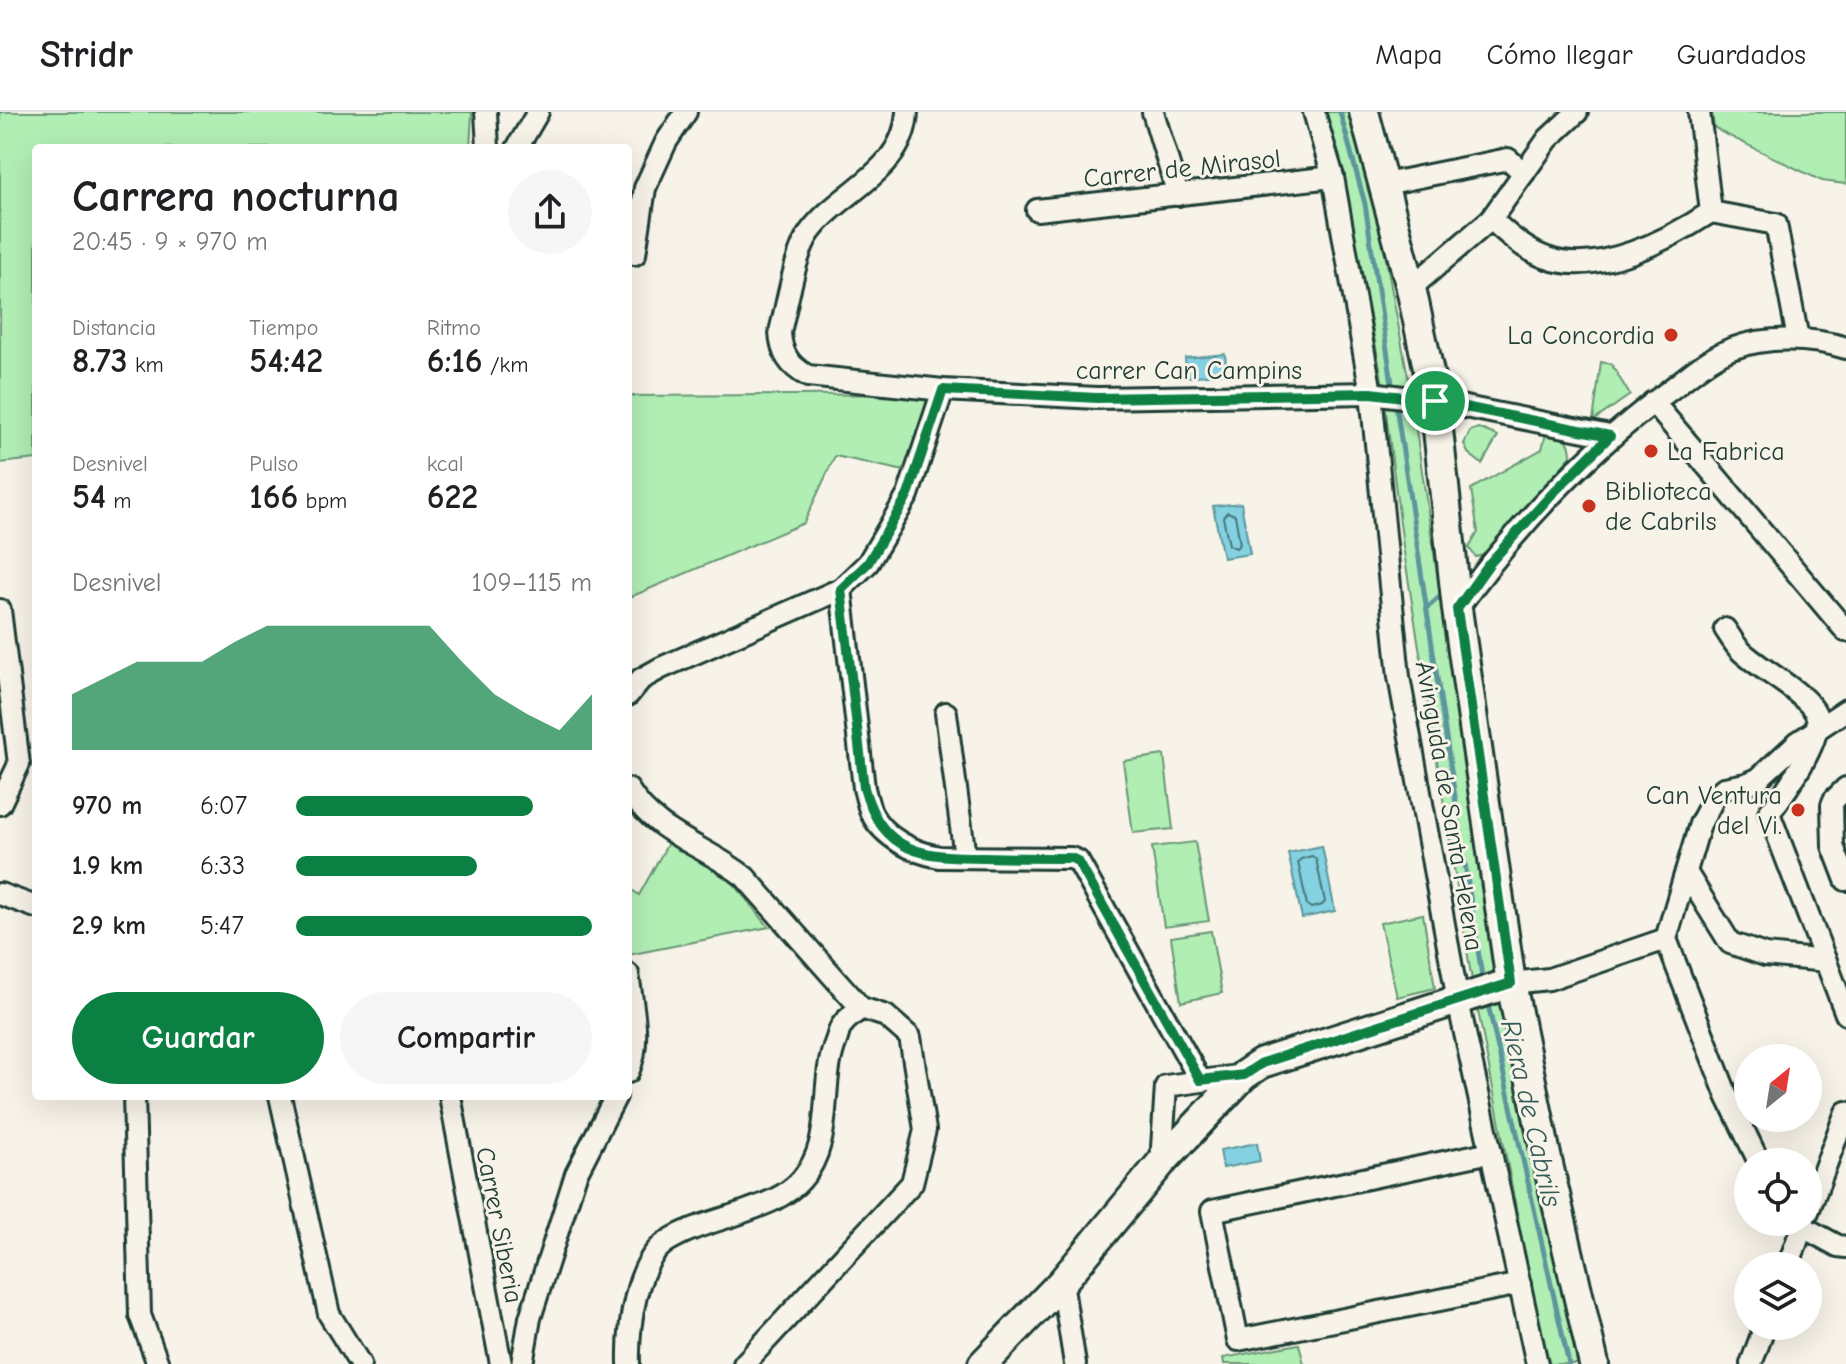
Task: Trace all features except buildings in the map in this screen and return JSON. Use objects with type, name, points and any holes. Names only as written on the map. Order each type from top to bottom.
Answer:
[{"type":"street","points":[[486,112],[488,144]]},
{"type":"street","points":[[519,144],[538,112]]},
{"type":"street","points":[[635,254],[645,188],[666,142],[686,112]]},
{"type":"street","name":"carrer Can Campins","points":[[907,112],[895,154],[810,232],[800,250],[780,332],[781,345],[791,367],[808,376],[943,390],[1097,398],[1378,394],[1427,400],[1600,439]]},
{"type":"street","points":[[1153,112],[1178,195]]},
{"type":"street","name":"Avinguda de Santa Helena","points":[[1314,112],[1333,177],[1378,394],[1399,677],[1465,999],[1491,1152],[1537,1364]]},
{"type":"street","points":[[1364,112],[1411,288],[1507,985],[1594,1364]]},
{"type":"street","points":[[1411,288],[1491,219],[1548,139],[1577,112]]},
{"type":"street","points":[[1699,112],[1711,212]]},
{"type":"street","points":[[1385,184],[1508,159],[1524,173]]},
{"type":"street","name":"Carrer de Mirasol","points":[[1037,210],[1333,177]]},
{"type":"street","points":[[1491,219],[1512,238],[1546,258],[1576,265],[1620,256],[1669,237],[1711,212],[1776,224],[1798,339]]},
{"type":"street","points":[[1457,609],[1489,564],[1600,439],[1691,374],[1728,350],[1742,346],[1798,339],[1846,348]]},
{"type":"street","points":[[632,690],[641,679],[661,668],[841,589],[868,563],[908,495],[943,390]]},
{"type":"street","points":[[1653,402],[1846,631]]},
{"type":"street","points":[[841,589],[864,788],[871,813],[890,835],[912,850],[939,857],[1071,858],[1078,861],[1200,1080]]},
{"type":"street","points":[[0,610],[19,764],[0,804]]},
{"type":"street","points":[[1725,629],[1740,650],[1789,686],[1816,713],[1818,727],[1796,777],[1769,813],[1846,1014]]},
{"type":"street","points":[[1752,1148],[1727,1096],[1666,939],[1700,824],[1715,796],[1724,788],[1758,779],[1818,727],[1846,710]]},
{"type":"street","points":[[946,713],[965,857]]},
{"type":"street","points":[[1846,788],[1832,805],[1833,846],[1846,880]]},
{"type":"street","points":[[632,794],[659,825],[725,861],[745,877],[861,1008],[886,1016],[910,1037],[925,1130],[912,1183],[744,1364]]},
{"type":"street","points":[[1686,872],[1730,943],[1765,955],[1826,961]]},
{"type":"street","points":[[0,894],[32,906]]},
{"type":"street","points":[[983,1364],[1062,1282],[1161,1163],[1244,1075],[1262,1063],[1507,985],[1549,979],[1666,939]]},
{"type":"street","points":[[632,1004],[635,1027],[632,1064]]},
{"type":"street","points":[[629,1364],[628,1339],[640,1282],[651,1257],[666,1242],[685,1232],[781,1196],[801,1181],[820,1147],[829,1059],[842,1024],[861,1008]]},
{"type":"street","points":[[1161,1163],[1166,1086],[1244,1075]]},
{"type":"street","points":[[134,1100],[140,1315],[158,1364]]},
{"type":"street","points":[[281,1100],[329,1314],[360,1364]]},
{"type":"street","name":"Carrer Siberia","points":[[451,1100],[501,1364]]},
{"type":"street","points":[[522,1364],[530,1318],[576,1174],[614,1100]]},
{"type":"street","points":[[1822,1174],[1846,1112]]},
{"type":"street","points":[[1491,1152],[1212,1211],[1238,1340],[1520,1284]]},
{"type":"street","points":[[1822,1234],[1838,1246],[1846,1247]]},
{"type":"street","points":[[1062,1282],[1075,1364]]},
{"type":"street","points":[[1751,1364],[1760,1340]]},
{"type":"green space","points":[[0,112],[472,112],[470,144],[32,144],[32,459],[0,463]]},
{"type":"green space","points":[[1325,112],[1352,112],[1375,201],[1409,382],[1491,944],[1583,1364],[1546,1364],[1470,969],[1403,546],[1381,373],[1342,173]]},
{"type":"green space","points":[[1712,112],[1846,112],[1846,184],[1822,181],[1721,132],[1714,127]]},
{"type":"green space","points":[[1601,362],[1611,364],[1630,395],[1593,421]]},
{"type":"green space","points":[[934,394],[909,472],[835,456],[804,523],[632,596],[632,396]]},
{"type":"green space","points":[[1478,428],[1498,436],[1482,464],[1468,453],[1464,444],[1470,431]]},
{"type":"green space","points":[[1547,430],[1565,438],[1571,456],[1487,554],[1476,557],[1469,548],[1478,532],[1471,489],[1542,449]]},
{"type":"green space","points":[[1164,755],[1173,829],[1133,833],[1123,761]]},
{"type":"green space","points":[[1195,842],[1209,921],[1164,927],[1152,847]]},
{"type":"green space","points":[[668,843],[705,863],[735,885],[769,927],[632,954],[632,890],[639,895]]},
{"type":"green space","points":[[1423,914],[1435,988],[1397,997],[1380,923]]},
{"type":"green space","points":[[1211,931],[1222,993],[1181,1002],[1171,937]]},
{"type":"green space","points":[[1299,1344],[1304,1364],[1224,1364],[1223,1358]]},
{"type":"water","points":[[1225,354],[1227,373],[1187,377],[1185,358]]},
{"type":"water","points":[[1241,503],[1250,554],[1223,558],[1213,506]]},
{"type":"water","points":[[1322,846],[1335,911],[1302,918],[1288,853]]},
{"type":"water","points":[[1257,1143],[1260,1161],[1223,1168],[1220,1150]]},
{"type":"waterway","name":"Riera de Cabrils","points":[[1340,112],[1365,204],[1393,390]]},
{"type":"waterway","name":"Riera de Cabrils","points":[[1395,399],[1483,983]]},
{"type":"waterway","points":[[1427,608],[1444,593]]},
{"type":"waterway","name":"Riera de Cabrils","points":[[1487,1000],[1569,1364]]},
{"type":"place","name":"La Concordia","points":[[1671,335]]},
{"type":"place","name":"La Fabrica","points":[[1651,451]]},
{"type":"place","name":"Biblioteca de Cabrils","points":[[1589,506]]},
{"type":"place","name":"Can Ventura del Vi.","points":[[1798,810]]},
{"type":"route","points":[[943,390],[1097,398],[1371,393],[1435,401],[1610,436],[1489,564],[1457,609],[1511,983],[1262,1063],[1244,1075],[1200,1080],[1078,861],[1071,858],[926,855],[912,850],[890,835],[871,813],[864,788],[841,589],[868,563],[908,495],[943,390]]}]
